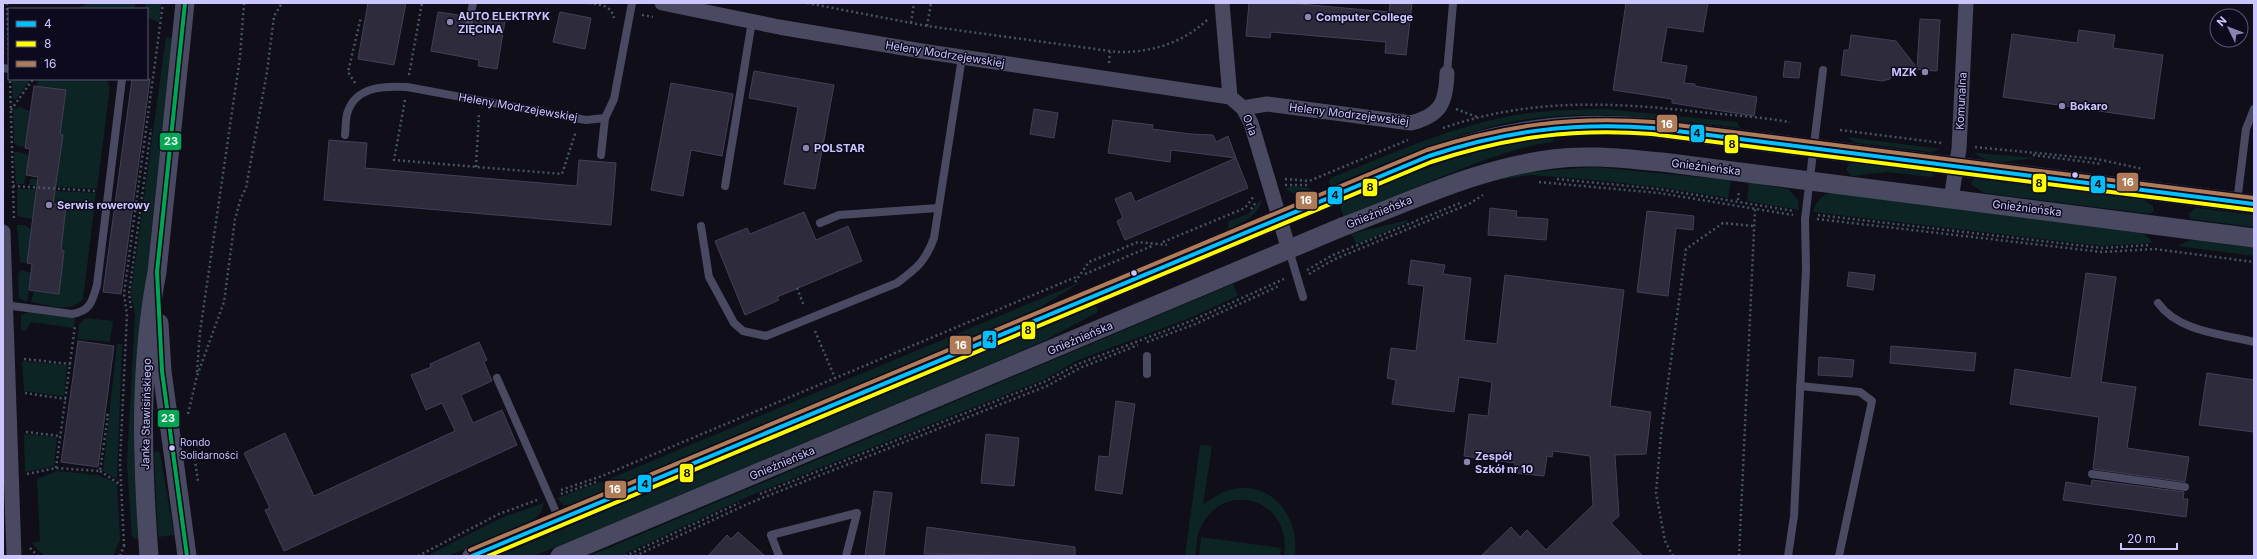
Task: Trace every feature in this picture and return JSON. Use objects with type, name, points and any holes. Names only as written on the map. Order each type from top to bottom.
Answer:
[{"type":"street","name":"Janka Stawisińskiego","points":[[149,556],[144,480],[145,402],[149,316],[157,272],[185,3]]},
{"type":"street","name":"Heleny Modrzejewskiej","points":[[662,3],[752,21],[962,57],[1230,97]]},
{"type":"street","points":[[1222,3],[1230,97]]},
{"type":"street","name":"Komunalna","points":[[1951,198],[1956,166],[1966,3]]},
{"type":"street","points":[[1443,104],[1446,92],[1447,73]]},
{"type":"street","name":"Orla","points":[[1230,97],[1243,108],[1250,123],[1289,250]]},
{"type":"street","name":"Heleny Modrzejewskiej","points":[[1243,108],[1267,104],[1411,123],[1428,119],[1443,104]]},
{"type":"street","points":[[472,556],[1429,156],[1485,138],[1525,130],[1573,125],[1619,125],[1814,148],[2246,203]]},
{"type":"street","name":"Gnieźnieńska","points":[[566,555],[1289,250],[1476,175],[1504,167],[1553,159],[1609,158],[1662,162],[2254,238]]},
{"type":"street","points":[[3,232],[14,556]]},
{"type":"street","name":"Janka Stawisińskiego","points":[[157,272],[162,371],[186,556]]},
{"type":"lane","points":[[468,28],[473,3]]},
{"type":"lane","points":[[601,154],[605,118],[614,98],[632,3]]},
{"type":"lane","points":[[1447,73],[1453,3]]},
{"type":"lane","points":[[725,186],[752,21]]},
{"type":"lane","points":[[701,226],[708,277],[734,323],[743,331],[766,336],[897,283],[912,272],[927,257],[934,238],[962,57]]},
{"type":"lane","points":[[1788,556],[1794,516],[1806,269],[1805,219],[1811,180],[1823,70]]},
{"type":"lane","points":[[5,305],[76,313],[83,312],[91,304],[97,285],[122,80]]},
{"type":"lane","name":"Heleny Modrzejewskiej","points":[[345,135],[347,112],[351,104],[362,94],[387,86],[407,88],[580,118],[596,120],[605,118]]},
{"type":"lane","points":[[2246,203],[2246,129],[2254,109]]},
{"type":"lane","points":[[820,223],[839,215],[938,208]]},
{"type":"lane","points":[[1289,250],[1303,297]]},
{"type":"lane","points":[[2158,303],[2164,311],[2181,323],[2254,342]]},
{"type":"lane","points":[[1146,356],[1147,374]]},
{"type":"lane","points":[[497,378],[559,520]]},
{"type":"lane","points":[[1800,386],[1860,392],[1872,401],[1840,556]]},
{"type":"lane","points":[[2092,474],[2185,487]]},
{"type":"lane","points":[[780,556],[771,534],[857,513],[846,556]]},
{"type":"path","points":[[7,3],[8,30]]},
{"type":"path","points":[[120,556],[125,546],[121,486],[122,403],[127,314],[124,294],[163,3]]},
{"type":"path","points":[[197,376],[200,332],[240,57],[244,3]]},
{"type":"path","points":[[187,417],[197,376],[224,302],[235,219],[246,188],[267,72],[274,16],[282,3]]},
{"type":"path","points":[[422,3],[394,160],[562,174],[580,118]]},
{"type":"path","points":[[589,3],[607,7],[611,10],[615,21]]},
{"type":"path","points":[[806,3],[927,26],[1110,52],[1140,51],[1166,45],[1183,38],[1208,19]]},
{"type":"path","points":[[911,23],[914,3]]},
{"type":"path","points":[[927,26],[931,3]]},
{"type":"path","points":[[360,86],[356,84],[348,72],[361,17]]},
{"type":"path","points":[[1110,52],[1108,61],[1114,66]]},
{"type":"path","points":[[10,110],[32,80]]},
{"type":"path","points":[[476,167],[481,101]]},
{"type":"path","points":[[1443,104],[1478,117]]},
{"type":"path","points":[[1750,119],[1750,117],[1790,122]]},
{"type":"path","points":[[1840,130],[1947,144]]},
{"type":"path","points":[[1971,146],[2097,159],[2149,171]]},
{"type":"path","points":[[1539,178],[1546,178]]},
{"type":"path","points":[[1554,179],[1659,189],[1798,212]]},
{"type":"path","points":[[1532,181],[1658,193],[1798,216]]},
{"type":"path","points":[[13,186],[108,192]]},
{"type":"path","points":[[1307,270],[1333,255],[1467,200],[1480,192]]},
{"type":"path","points":[[1308,274],[1352,251],[1469,204],[1488,192]]},
{"type":"path","points":[[1163,242],[1247,207],[1255,194]]},
{"type":"path","points":[[1069,285],[1077,282],[1089,262],[1138,242],[1166,245],[1247,212],[1260,197]]},
{"type":"path","points":[[1739,556],[1755,209]]},
{"type":"path","points":[[1813,214],[2102,248],[2154,245],[2254,258]]},
{"type":"path","points":[[1812,219],[2102,252],[2155,249],[2254,262]]},
{"type":"path","points":[[1673,556],[1666,541],[1656,493],[1661,434],[1686,249],[1723,223],[1754,226]]},
{"type":"path","points":[[1085,274],[1152,246]]},
{"type":"path","points":[[554,492],[602,476],[1076,277]]},
{"type":"path","points":[[1274,287],[1276,281]]},
{"type":"path","points":[[625,556],[750,498],[1038,385],[1078,364],[1191,321],[1276,281],[1280,281]]},
{"type":"path","points":[[635,556],[752,502],[1040,389],[1080,368],[1193,325],[1248,298],[1279,286]]},
{"type":"path","points":[[797,288],[835,378]]},
{"type":"path","points":[[556,496],[603,480],[1055,291]]},
{"type":"path","points":[[56,468],[71,364],[76,313]]},
{"type":"path","points":[[18,359],[71,364]]},
{"type":"path","points":[[18,392],[66,399]]},
{"type":"path","points":[[100,471],[108,415],[105,415]]},
{"type":"path","points":[[20,432],[61,436]]},
{"type":"path","points":[[21,475],[56,468],[100,471],[121,486]]},
{"type":"path","points":[[418,556],[499,514],[544,498]]},
{"type":"green space","points":[[90,3],[135,3],[135,8],[77,8]]},
{"type":"green space","points":[[145,3],[161,3],[159,22],[148,18],[148,8],[146,8]]},
{"type":"green space","points":[[166,37],[172,38],[138,360],[134,461],[138,539],[136,539],[132,536],[127,463],[135,314],[131,294]]},
{"type":"green space","points":[[12,80],[30,80],[16,99],[13,99]]},
{"type":"green space","points":[[38,80],[105,80],[108,82],[110,88],[97,189],[29,185],[30,179],[41,180],[42,177],[57,179],[63,135],[60,135],[66,91],[37,87]]},
{"type":"green space","points":[[19,107],[30,111],[25,147],[18,146],[14,142],[13,110]]},
{"type":"green space","points":[[1605,109],[1737,122],[1740,128],[1626,116],[1568,115],[1540,118],[1511,122],[1464,134],[1419,150],[1331,186],[1329,182],[1331,178],[1397,151],[1464,127],[1510,116],[1533,113]]},
{"type":"green space","points":[[1553,136],[1553,142],[1523,148],[1474,164],[1344,217],[1339,204],[1443,162],[1497,147]]},
{"type":"green space","points":[[1847,137],[1941,149],[1931,152],[1856,143]]},
{"type":"green space","points":[[14,152],[29,155],[24,184],[16,184]]},
{"type":"green space","points":[[1975,153],[2036,158],[2004,162],[1981,158]]},
{"type":"green space","points":[[1853,163],[1932,173],[1934,176],[1931,177],[1887,172],[1852,176],[1846,170],[1849,164]]},
{"type":"green space","points":[[1594,167],[1731,180],[1728,198],[1659,187],[1584,179],[1531,175],[1496,180],[1530,172]]},
{"type":"green space","points":[[1975,179],[2144,200],[2153,206],[2154,211],[2150,214],[1984,193],[1972,185],[1971,182]]},
{"type":"green space","points":[[1749,182],[1788,189],[1798,200],[1799,210],[1747,201]]},
{"type":"green space","points":[[1292,186],[1309,188],[1314,193],[1297,195],[1285,189]]},
{"type":"green space","points":[[17,189],[37,189],[33,219],[17,216]]},
{"type":"green space","points":[[41,190],[96,193],[83,299],[78,304],[72,306],[59,307],[31,302],[34,291],[59,294],[64,251],[61,250],[66,206],[40,203]]},
{"type":"green space","points":[[1833,193],[2140,233],[2146,235],[2153,243],[2103,246],[1813,212],[1823,196]]},
{"type":"green space","points":[[1262,199],[1253,215],[1228,229],[1229,221],[1248,214]]},
{"type":"green space","points":[[2196,208],[2254,215],[2254,227],[2191,219],[2188,214]]},
{"type":"green space","points":[[1407,220],[1408,222],[1357,244],[1351,234]]},
{"type":"green space","points":[[17,225],[25,225],[31,229],[27,263],[20,262]]},
{"type":"green space","points":[[2193,240],[2254,248],[2254,256],[2178,246],[2187,241]]},
{"type":"green space","points":[[21,270],[31,273],[27,302],[19,298],[18,275]]},
{"type":"green space","points":[[1081,282],[1041,307],[570,505],[563,505],[557,498],[604,481]]},
{"type":"green space","points":[[1233,284],[1238,296],[1190,318],[1076,361],[1043,380],[749,496],[620,556],[589,556]]},
{"type":"green space","points":[[1096,306],[1098,312],[1042,342],[583,536],[534,556],[499,556]]},
{"type":"green space","points":[[29,312],[75,318],[74,328],[31,322],[25,331],[21,330],[21,315]]},
{"type":"green space","points":[[86,318],[113,321],[110,342],[78,339],[79,324]]},
{"type":"green space","points":[[117,344],[122,344],[117,479],[103,471]]},
{"type":"green space","points":[[22,361],[67,365],[64,396],[24,391]]},
{"type":"green space","points":[[24,434],[57,437],[54,466],[25,472]]},
{"type":"green space","points":[[1200,445],[1212,446],[1203,505],[1218,494],[1229,490],[1244,488],[1258,490],[1270,496],[1280,504],[1288,515],[1293,528],[1295,556],[1284,556],[1284,536],[1278,520],[1267,509],[1254,502],[1239,500],[1224,504],[1210,513],[1200,529],[1195,556],[1185,556]]},
{"type":"green space","points":[[157,451],[160,453],[174,535],[158,537],[154,453]]},
{"type":"green space","points":[[57,471],[98,475],[117,483],[120,540],[113,556],[44,556],[32,543],[40,541],[37,479]]},
{"type":"green space","points":[[544,503],[541,512],[534,520],[448,556],[427,556],[501,518]]},
{"type":"green space","points":[[1201,537],[1281,548],[1280,556],[1199,556]]},
{"type":"building","points":[[368,3],[406,3],[394,65],[358,59]]},
{"type":"building","points":[[1249,3],[1289,3],[1389,12],[1390,3],[1412,3],[1406,55],[1385,53],[1386,42],[1271,32],[1270,38],[1246,36]]},
{"type":"building","points":[[1626,3],[1708,3],[1703,32],[1667,27],[1661,62],[1687,66],[1684,83],[1757,97],[1754,116],[1672,103],[1672,99],[1613,90]]},
{"type":"building","points":[[438,12],[465,16],[463,29],[467,33],[472,31],[476,18],[505,21],[497,69],[478,66],[479,60],[431,51]]},
{"type":"building","points":[[560,12],[591,18],[585,49],[553,42]]},
{"type":"building","points":[[1920,19],[1940,20],[1937,71],[1899,68],[1890,79],[1882,81],[1841,75],[1844,50],[1849,50],[1851,35],[1896,41],[1917,68]]},
{"type":"building","points":[[2079,30],[2115,35],[2113,48],[2163,55],[2154,119],[2003,97],[2012,34],[2077,43]]},
{"type":"building","points":[[1785,61],[1801,63],[1799,78],[1783,77]]},
{"type":"building","points":[[754,71],[834,85],[815,189],[784,184],[798,107],[749,98]]},
{"type":"building","points":[[150,79],[121,294],[103,292],[132,80]]},
{"type":"building","points":[[671,83],[733,94],[722,156],[691,150],[683,196],[651,190]]},
{"type":"building","points":[[34,86],[66,90],[60,134],[63,135],[53,204],[66,206],[61,250],[64,251],[59,294],[29,290],[32,264],[27,263],[38,177],[26,175],[30,149],[25,148]]},
{"type":"building","points":[[1034,109],[1058,113],[1054,138],[1030,134]]},
{"type":"building","points":[[1113,120],[1153,125],[1152,129],[1213,135],[1216,142],[1228,136],[1236,158],[1171,150],[1170,162],[1108,153]]},
{"type":"building","points":[[329,140],[367,143],[365,168],[577,186],[579,160],[616,163],[611,225],[324,200]]},
{"type":"building","points":[[1236,158],[1248,188],[1125,240],[1117,221],[1123,218],[1115,199],[1131,192],[1135,202]]},
{"type":"building","points":[[1490,208],[1517,211],[1516,217],[1548,219],[1546,240],[1488,235]]},
{"type":"building","points":[[1647,211],[1694,216],[1693,230],[1676,228],[1668,296],[1637,292]]},
{"type":"building","points":[[804,212],[816,240],[848,226],[862,261],[777,297],[779,300],[745,315],[715,241],[747,228],[750,234]]},
{"type":"building","points":[[1411,260],[1445,265],[1443,274],[1471,278],[1464,340],[1497,344],[1505,275],[1624,290],[1610,406],[1651,412],[1646,454],[1615,455],[1619,516],[1611,523],[1643,556],[1481,556],[1511,527],[1520,537],[1527,530],[1546,550],[1593,505],[1590,456],[1553,451],[1552,457],[1547,456],[1544,476],[1514,473],[1515,463],[1464,456],[1469,414],[1488,416],[1492,382],[1459,377],[1454,412],[1392,404],[1396,380],[1387,378],[1391,348],[1416,351],[1424,286],[1408,284]]},
{"type":"building","points":[[1849,272],[1875,275],[1873,290],[1847,286]]},
{"type":"building","points":[[2086,273],[2116,277],[2101,382],[2136,387],[2127,448],[2189,457],[2185,482],[2093,469],[2099,417],[2010,404],[2015,369],[2071,378]]},
{"type":"building","points":[[78,341],[114,346],[98,467],[61,462]]},
{"type":"building","points":[[479,342],[487,360],[484,362],[492,381],[461,395],[473,423],[502,410],[517,445],[284,551],[265,510],[270,508],[244,453],[285,433],[314,496],[455,431],[442,403],[426,410],[411,375],[431,367],[430,364]]},
{"type":"building","points":[[1891,346],[1976,353],[1974,371],[1890,363]]},
{"type":"building","points":[[1819,357],[1854,360],[1852,377],[1818,375]]},
{"type":"building","points":[[2207,373],[2254,380],[2254,432],[2199,425]]},
{"type":"building","points":[[1116,401],[1135,404],[1122,494],[1095,490],[1099,456],[1109,457]]},
{"type":"building","points":[[986,434],[1019,438],[1014,486],[981,483]]},
{"type":"building","points":[[2092,480],[2184,492],[2183,499],[2188,499],[2186,517],[2063,500],[2066,482],[2091,486]]},
{"type":"building","points":[[874,491],[892,493],[884,556],[865,556]]},
{"type":"building","points":[[927,527],[1075,547],[1075,556],[924,554]]},
{"type":"building","points":[[738,532],[765,556],[708,556],[727,535],[731,539]]},
{"type":"transit line","name":"23","points":[[185,3],[157,272],[162,371],[187,556]]},
{"type":"transit line","name":"16","points":[[470,550],[1427,150],[1484,134],[1539,124],[1595,120],[1653,122],[2254,198]]},
{"type":"transit line","name":"4","points":[[472,556],[1429,156],[1485,140],[1540,130],[1567,128],[1595,126],[1653,128],[2254,204]]},
{"type":"transit line","name":"8","points":[[488,556],[1431,162],[1486,146],[1540,136],[1567,134],[1595,132],[1652,134],[2253,210]]},
{"type":"place","name":"Computer College","points":[[1308,17]]},
{"type":"place","name":"AUTO ELEKTRYK ZIĘCINA","points":[[450,22]]},
{"type":"place","name":"MZK","points":[[1925,72]]},
{"type":"place","name":"Bokaro","points":[[2062,106]]},
{"type":"place","name":"POLSTAR","points":[[806,148]]},
{"type":"place","name":"Serwis rowerowy","points":[[49,205]]},
{"type":"place","name":"Rondo Solidarności","points":[[172,448]]},
{"type":"place","name":"Zespół Szkół nr 10","points":[[1467,462]]}]
